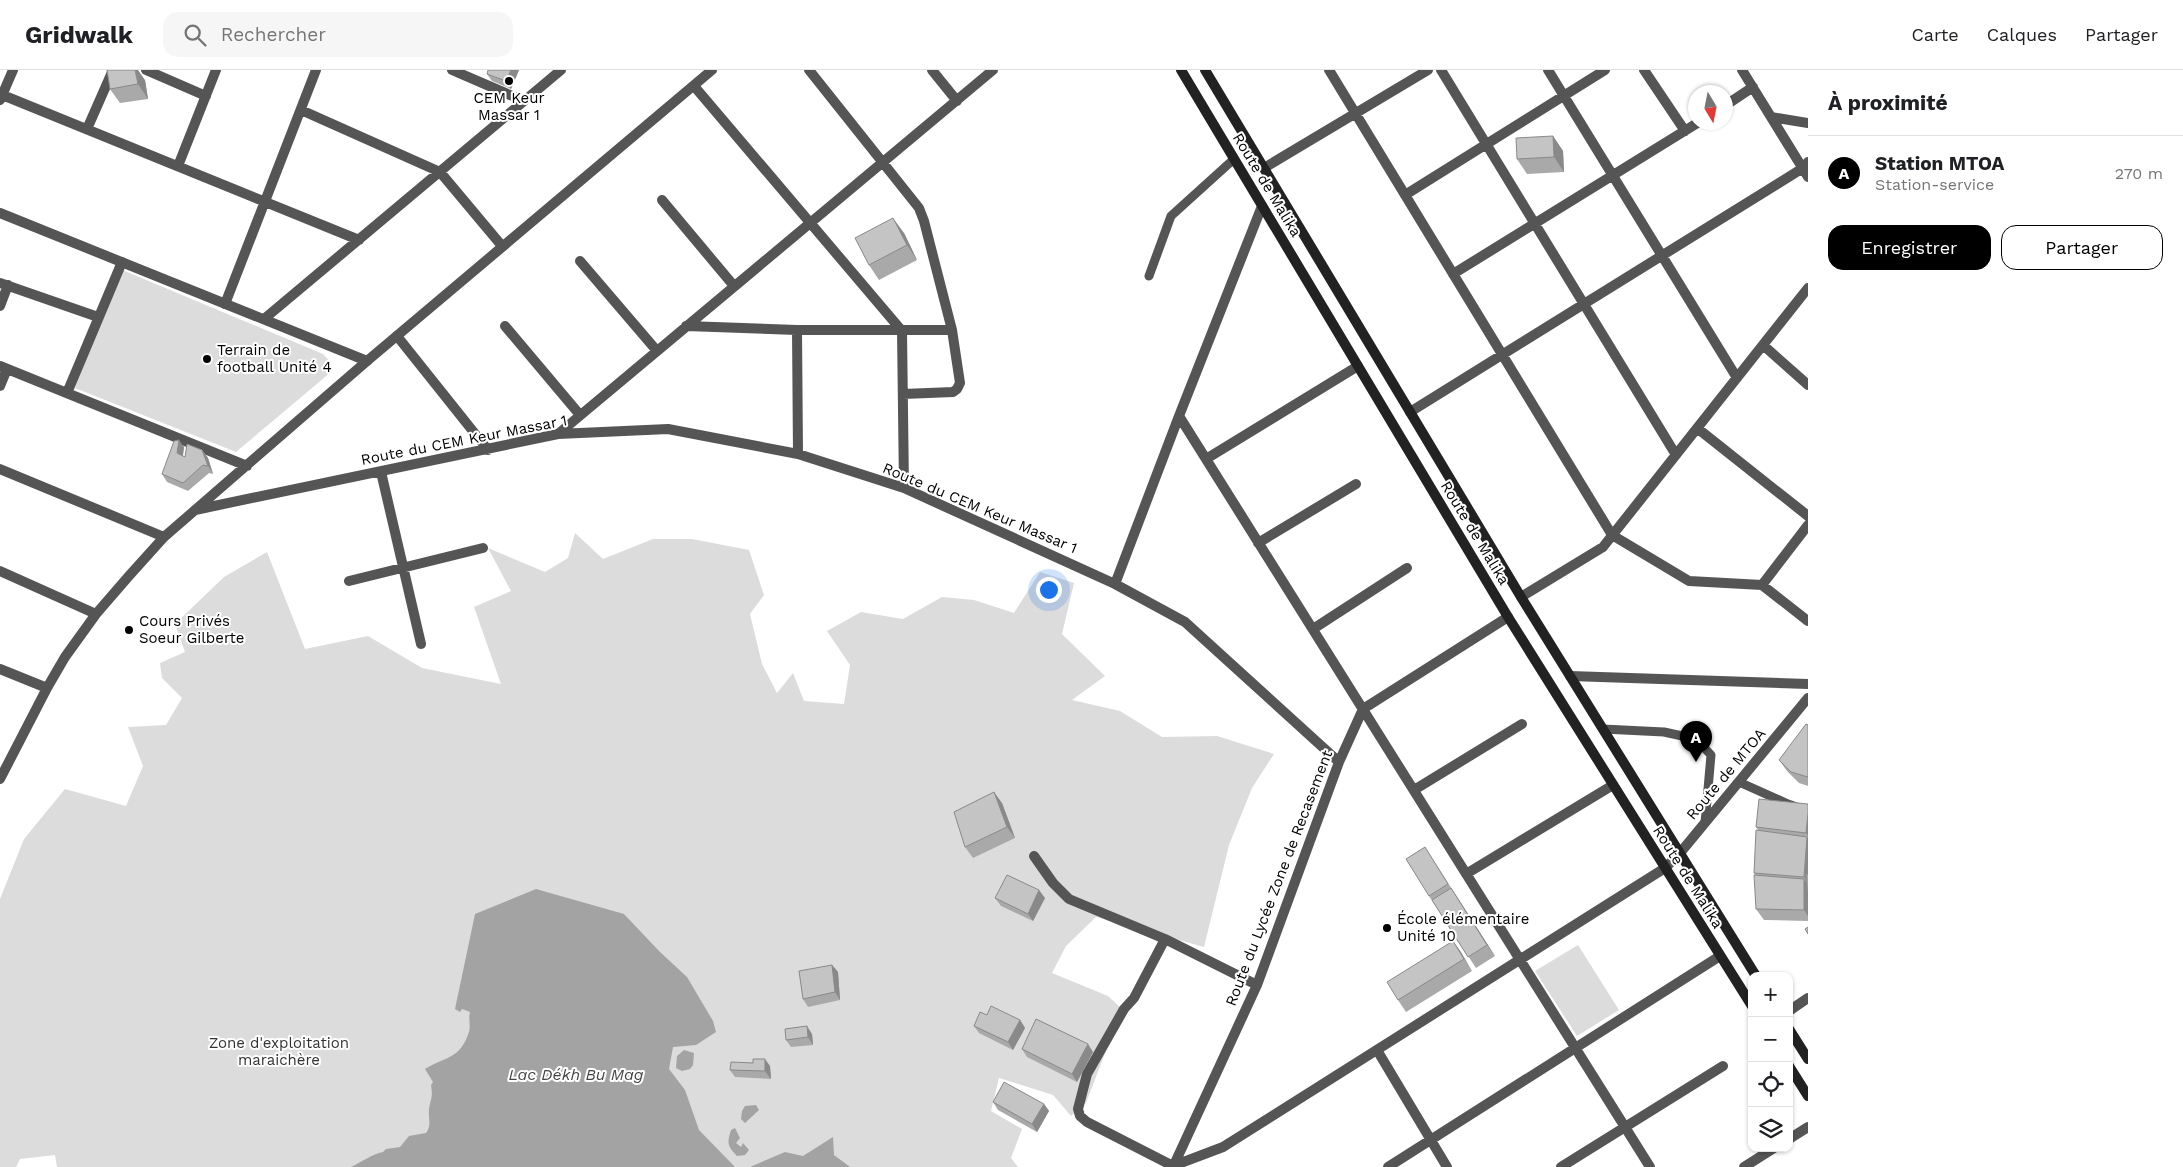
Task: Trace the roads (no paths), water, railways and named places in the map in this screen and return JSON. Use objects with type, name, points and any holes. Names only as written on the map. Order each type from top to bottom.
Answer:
[{"type":"main road","name":"Route de Malika","points":[[1181,70],[1508,617],[1748,1000]]},
{"type":"main road","name":"Route de Malika","points":[[1205,70],[1521,597],[1754,972]]},
{"type":"main road","points":[[1793,1035],[1808,1059]]},
{"type":"main road","points":[[1793,1072],[1808,1096]]},
{"type":"street","points":[[13,70],[1,96],[87,129],[358,240]]},
{"type":"street","points":[[87,129],[113,70]]},
{"type":"street","points":[[146,70],[206,96]]},
{"type":"street","points":[[178,166],[216,70]]},
{"type":"street","points":[[225,304],[316,70]]},
{"type":"street","points":[[452,70],[524,101]]},
{"type":"street","points":[[264,319],[561,70]]},
{"type":"street","points":[[0,779],[47,688],[96,614],[164,537],[367,361],[712,70]]},
{"type":"street","points":[[809,70],[908,193],[921,214],[952,330],[960,379],[957,389],[952,392],[903,394]]},
{"type":"street","points":[[932,70],[957,101]]},
{"type":"street","points":[[558,434],[993,70]]},
{"type":"street","points":[[1329,70],[1612,535],[1689,581],[1762,585],[1808,621]]},
{"type":"street","points":[[1264,168],[1428,70]]},
{"type":"street","points":[[1441,70],[1676,455]]},
{"type":"street","points":[[1548,70],[1737,378]]},
{"type":"street","points":[[1405,194],[1605,70]]},
{"type":"street","points":[[1644,70],[1685,132]]},
{"type":"street","points":[[1410,412],[1583,304],[1806,169],[1742,70]]},
{"type":"street","points":[[694,86],[902,331],[904,488]]},
{"type":"street","points":[[1733,100],[1752,88]]},
{"type":"street","points":[[301,110],[440,172],[502,246]]},
{"type":"street","points":[[1771,117],[1808,123]]},
{"type":"street","points":[[1453,274],[1688,130]]},
{"type":"street","points":[[662,200],[734,286]]},
{"type":"street","points":[[1115,584],[1262,206]]},
{"type":"street","points":[[0,212],[367,361]]},
{"type":"street","points":[[580,261],[657,351]]},
{"type":"street","points":[[67,393],[122,262]]},
{"type":"street","points":[[0,306],[4,284],[98,318]]},
{"type":"street","points":[[1521,597],[1603,547],[1808,288]]},
{"type":"street","points":[[505,326],[580,415]]},
{"type":"street","points":[[686,326],[796,330],[952,330]]},
{"type":"street","points":[[796,330],[798,454]]},
{"type":"street","points":[[397,336],[488,450]]},
{"type":"street","points":[[1763,345],[1808,385]]},
{"type":"street","points":[[1206,459],[1358,366]]},
{"type":"street","points":[[0,386],[4,367],[247,466]]},
{"type":"street","points":[[1179,416],[1650,1167]]},
{"type":"street","points":[[1697,428],[1808,516]]},
{"type":"street","name":"Route du CEM Keur Massar 1","points":[[195,510],[558,434],[668,429],[798,454],[904,488],[1115,584],[1185,622],[1339,762]]},
{"type":"street","points":[[0,469],[164,537]]},
{"type":"street","points":[[381,472],[421,644]]},
{"type":"street","points":[[1258,543],[1356,484]]},
{"type":"street","points":[[1762,585],[1808,525]]},
{"type":"street","points":[[349,581],[483,548]]},
{"type":"street","points":[[1313,629],[1407,568]]},
{"type":"street","points":[[0,571],[96,614]]},
{"type":"street","points":[[1363,709],[1508,617]]},
{"type":"street","points":[[0,669],[47,688]]},
{"type":"street","points":[[1570,676],[1808,684]]},
{"type":"street","name":"Route de MTOA","points":[[1173,1167],[1223,1147],[1665,868],[1680,853],[1808,698]]},
{"type":"street","name":"Route du Lycée Zone de Recasement","points":[[1173,1167],[1257,985],[1339,762],[1363,709]]},
{"type":"street","points":[[1414,790],[1522,724]]},
{"type":"street","points":[[1466,874],[1613,785]]},
{"type":"street","points":[[1034,856],[1053,883],[1069,899],[1165,939],[1257,985]]},
{"type":"street","points":[[1165,939],[1134,998],[1124,1009],[1087,1074],[1078,1109],[1080,1116],[1087,1122],[1173,1167]]},
{"type":"street","points":[[1388,1167],[1720,956]]},
{"type":"street","points":[[1793,1008],[1808,998]]},
{"type":"street","points":[[1377,1050],[1447,1167]]},
{"type":"street","points":[[1561,1167],[1723,1066]]},
{"type":"street","points":[[1793,1136],[1808,1127]]},
{"type":"street","points":[[1744,1167],[1768,1152]]},
{"type":"lane","points":[[1149,276],[1171,216],[1234,159]]},
{"type":"lane","points":[[1603,729],[1664,732],[1696,739],[1711,755],[1705,823]]},
{"type":"lane","points":[[1738,782],[1808,811]]},
{"type":"water","name":"Lac Dékh Bu Mag","points":[[536,889],[624,914],[687,977],[713,1021],[716,1032],[696,1045],[673,1047],[669,1069],[685,1090],[699,1130],[735,1167],[351,1167],[386,1149],[400,1147],[409,1136],[426,1133],[428,1130],[432,1095],[431,1085],[433,1082],[425,1069],[457,1052],[469,1032],[470,1012],[462,1009],[460,1012],[455,1009],[475,914]]},
{"type":"water","points":[[684,1050],[694,1053],[693,1065],[690,1069],[682,1071],[676,1068],[677,1056]]},
{"type":"water","points":[[756,1105],[759,1110],[745,1123],[741,1119],[745,1106]]},
{"type":"water","points":[[735,1128],[740,1138],[736,1143],[741,1147],[743,1143],[749,1150],[745,1155],[737,1156],[731,1150],[730,1134],[731,1130]]},
{"type":"water","points":[[833,1137],[834,1155],[850,1167],[750,1167],[785,1152],[803,1156]]},
{"type":"place","name":"CEM Keur Massar 1","points":[[509,81]]},
{"type":"place","name":"Terrain de football Unité 4","points":[[207,359]]},
{"type":"place","name":"Cours Privés Soeur Gilberte","points":[[129,630]]},
{"type":"place","name":"Station MTOA","points":[[1696,762]]},
{"type":"place","name":"École élémentaire Unité 10","points":[[1387,928]]},
{"type":"park label","name":"Zone d'exploitation maraichère","points":[[279,1052]]}]
